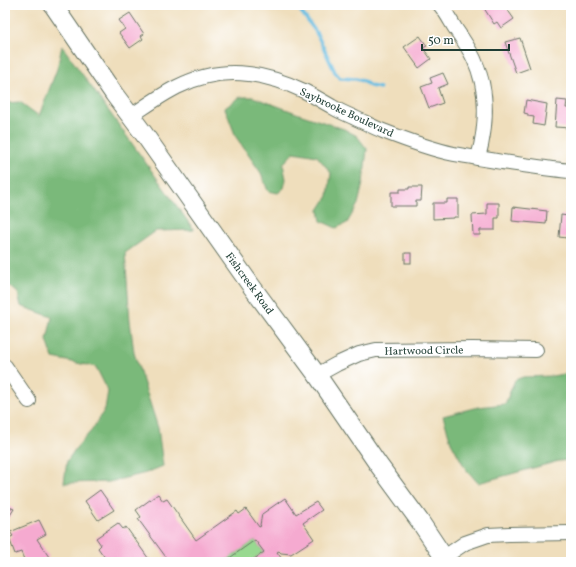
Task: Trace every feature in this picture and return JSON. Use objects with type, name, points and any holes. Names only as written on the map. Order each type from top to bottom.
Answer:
[{"type":"main road","name":"Fishcreek Road","points":[[53,5],[114,94],[317,375],[378,464],[419,520],[442,560]]},
{"type":"street","points":[[440,5],[466,44],[474,58],[480,74],[485,111],[483,136],[478,158]]},
{"type":"street","name":"Saybrooke Boulevard","points":[[131,116],[162,95],[194,80],[220,74],[237,73],[259,75],[277,80],[304,91],[331,107],[382,130],[453,154],[571,171]]},
{"type":"street","name":"Hartwood Circle","points":[[317,375],[359,354],[376,350],[536,350]]},
{"type":"street","points":[[5,366],[29,401]]},
{"type":"street","points":[[442,560],[465,543],[488,535],[571,533]]},
{"type":"green space","points":[[62,46],[194,230],[156,231],[125,253],[134,353],[158,428],[163,466],[146,473],[109,482],[64,483],[67,461],[92,430],[105,409],[108,391],[96,367],[53,358],[47,340],[52,317],[21,306],[18,293],[5,282],[5,103],[20,102],[39,116],[57,69]]},
{"type":"green space","points":[[240,97],[253,97],[344,129],[357,136],[367,149],[363,183],[358,204],[347,223],[336,228],[321,221],[319,210],[328,196],[331,173],[317,156],[294,152],[283,164],[286,179],[284,188],[278,193],[268,191],[261,173],[236,137],[225,108]]},
{"type":"green space","points":[[571,372],[571,460],[559,461],[478,483],[465,468],[451,442],[443,416],[478,407],[505,404],[515,380],[523,377],[552,376]]},
{"type":"green space","points":[[255,540],[264,552],[250,562],[224,562]]},
{"type":"building","points":[[482,5],[512,5],[507,9],[514,19],[501,28],[497,22],[494,24]]},
{"type":"building","points":[[130,13],[144,34],[141,36],[143,39],[130,48],[119,33],[125,29],[119,20]]},
{"type":"building","points":[[420,36],[427,46],[423,48],[431,59],[419,68],[404,47]]},
{"type":"building","points":[[520,38],[530,68],[516,73],[505,42]]},
{"type":"building","points":[[443,73],[448,84],[438,88],[443,103],[429,108],[421,87],[432,83],[430,78]]},
{"type":"building","points":[[526,100],[547,104],[544,126],[533,124],[534,117],[528,116],[528,114],[524,113]]},
{"type":"building","points":[[557,100],[567,101],[566,108],[571,108],[570,128],[555,127]]},
{"type":"building","points":[[409,187],[422,187],[421,201],[416,201],[416,206],[391,206],[391,192],[400,192],[400,189],[409,189]]},
{"type":"building","points":[[447,199],[458,199],[458,217],[433,219],[433,203],[447,203]]},
{"type":"building","points":[[487,203],[499,203],[499,218],[495,218],[495,230],[480,230],[480,235],[473,235],[472,215],[487,214]]},
{"type":"building","points":[[513,207],[547,211],[546,224],[512,221]]},
{"type":"building","points":[[568,212],[571,213],[571,230],[568,230],[567,238],[559,237],[561,215],[568,216]]},
{"type":"building","points":[[405,253],[411,253],[411,263],[405,263]]},
{"type":"building","points":[[100,490],[114,510],[98,520],[85,501]]},
{"type":"building","points":[[158,494],[163,501],[167,499],[196,540],[237,511],[239,514],[246,509],[259,527],[261,526],[262,514],[285,498],[296,514],[316,502],[322,510],[303,523],[314,539],[291,554],[281,553],[279,551],[277,552],[284,562],[250,562],[264,552],[255,540],[224,562],[165,562],[168,560],[138,519],[141,517],[136,510]]},
{"type":"building","points":[[5,505],[14,509],[5,523]]},
{"type":"building","points":[[39,520],[46,534],[37,539],[49,557],[38,562],[25,562],[21,552],[15,554],[9,538],[13,536],[10,532]]},
{"type":"building","points":[[118,523],[123,529],[126,527],[151,562],[108,562],[98,548],[101,545],[96,538]]},
{"type":"waterway","points":[[296,5],[316,32],[335,72],[340,78],[356,79],[363,81],[370,86],[380,88]]}]
